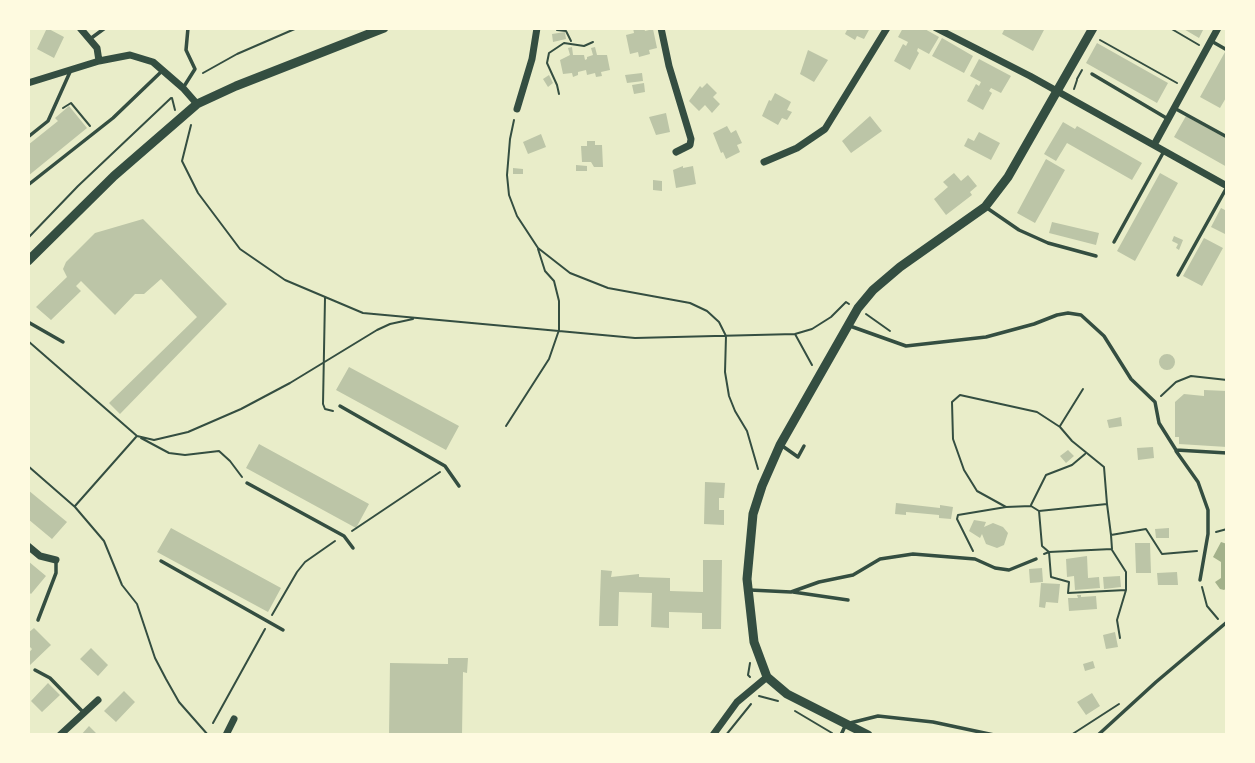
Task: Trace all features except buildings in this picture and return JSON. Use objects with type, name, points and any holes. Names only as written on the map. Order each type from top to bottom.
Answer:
[{"type":"street","points":[[80,28],[97,48],[99,61]]},
{"type":"street","points":[[28,261],[114,176],[197,104],[384,28]]},
{"type":"street","points":[[517,109],[533,59],[537,28]]},
{"type":"street","points":[[661,28],[669,66],[691,139],[690,145],[676,152]]},
{"type":"street","points":[[764,162],[813,140],[825,129],[887,28]]},
{"type":"street","points":[[936,28],[1056,91],[1227,187]]},
{"type":"street","points":[[1154,145],[1218,28]]},
{"type":"street","points":[[868,735],[787,694],[767,677],[754,642],[748,590],[748,551],[753,514],[780,445],[858,308],[873,290],[900,267],[985,207],[1008,177],[1091,31]]},
{"type":"street","points":[[28,83],[99,61],[130,55],[153,62],[164,70],[197,104]]},
{"type":"street","points":[[28,546],[40,556],[56,560]]},
{"type":"street","points":[[713,735],[736,704],[767,677]]},
{"type":"street","points":[[61,735],[98,700]]},
{"type":"street","points":[[226,735],[234,719]]},
{"type":"lane","points":[[89,40],[105,28]]},
{"type":"lane","points":[[183,88],[195,69],[186,50],[188,28]]},
{"type":"lane","points":[[1211,41],[1227,50]]},
{"type":"lane","points":[[28,137],[48,121],[71,70]]},
{"type":"lane","points":[[28,186],[95,132],[164,70]]},
{"type":"lane","points":[[1093,74],[1168,118]]},
{"type":"lane","points":[[1174,108],[1227,137]]},
{"type":"lane","points":[[1114,242],[1164,151]]},
{"type":"lane","points":[[1178,275],[1227,187]]},
{"type":"lane","points":[[985,207],[1019,230],[1048,243],[1096,256]]},
{"type":"lane","points":[[848,326],[906,346],[986,337],[1056,315],[1081,314],[1104,336],[1131,379],[1155,402],[1159,423],[1198,482],[1208,510],[1208,534],[1200,580]]},
{"type":"lane","points":[[28,322],[63,342]]},
{"type":"lane","points":[[340,406],[446,467],[459,486]]},
{"type":"lane","points":[[780,445],[798,457],[804,446]]},
{"type":"lane","points":[[1176,450],[1227,453]]},
{"type":"lane","points":[[247,483],[344,536],[354,548]]},
{"type":"lane","points":[[791,592],[819,582],[853,575],[880,559],[913,554],[975,559],[995,568],[1009,570],[1036,559]]},
{"type":"lane","points":[[38,621],[56,573],[56,560]]},
{"type":"lane","points":[[160,561],[283,630]]},
{"type":"lane","points":[[748,590],[791,592],[848,600]]},
{"type":"lane","points":[[1098,735],[1156,681],[1225,624]]},
{"type":"lane","points":[[35,670],[50,678],[84,713]]},
{"type":"lane","points":[[839,735],[846,724],[878,716],[933,722],[995,735]]},
{"type":"path","points":[[199,76],[237,54],[297,28]]},
{"type":"path","points":[[1170,28],[1206,49]]},
{"type":"path","points":[[557,30],[566,31],[571,42]]},
{"type":"path","points":[[1091,31],[1185,88]]},
{"type":"path","points":[[559,94],[547,64],[547,57],[558,45],[571,42],[584,46],[593,43]]},
{"type":"path","points":[[1073,93],[1077,80]]},
{"type":"path","points":[[28,238],[78,186],[183,88]]},
{"type":"path","points":[[172,98],[178,118],[191,121],[182,161],[198,193],[240,249],[285,279],[363,313],[635,338],[726,336],[794,334],[812,329],[823,323],[846,302],[891,332]]},
{"type":"path","points":[[51,112],[57,112],[71,103],[95,132]]},
{"type":"path","points":[[506,426],[549,359],[559,330],[559,301],[554,281],[545,271],[538,248],[517,216],[509,195],[510,139],[517,109]]},
{"type":"path","points":[[538,248],[570,273],[608,288],[690,303],[707,311],[719,322],[726,336],[725,372],[729,396],[747,431],[762,486]]},
{"type":"path","points":[[325,297],[323,404],[332,412],[340,406]]},
{"type":"path","points":[[137,436],[154,440],[188,432],[241,409],[377,330],[417,318]]},
{"type":"path","points":[[794,334],[809,357],[815,382]]},
{"type":"path","points":[[28,341],[137,436],[169,453],[185,455],[219,451],[247,483]]},
{"type":"path","points":[[1155,402],[1176,382],[1191,376],[1227,380]]},
{"type":"path","points":[[1060,427],[1083,389]]},
{"type":"path","points":[[1006,507],[977,491],[964,470],[953,439],[952,402],[960,396],[1014,405],[1037,412],[1060,427],[1104,467],[1112,549],[1126,572],[1126,590],[1117,620],[1120,638]]},
{"type":"path","points":[[75,507],[137,436]]},
{"type":"path","points":[[1031,506],[1046,475],[1072,465],[1086,452]]},
{"type":"path","points":[[28,466],[75,507],[104,541],[122,585],[137,604],[155,658],[166,679],[179,702],[208,735]]},
{"type":"path","points":[[213,723],[288,587],[305,562],[446,467]]},
{"type":"path","points":[[975,559],[970,541],[957,519],[958,515],[1006,507],[1031,506],[1039,511],[1107,504]]},
{"type":"path","points":[[1039,511],[1042,546],[1049,552],[1051,577],[1069,582],[1068,593],[1126,590]]},
{"type":"path","points":[[1111,535],[1146,529],[1162,554],[1205,550]]},
{"type":"path","points":[[1208,534],[1227,529]]},
{"type":"path","points":[[1036,559],[1049,552],[1112,549]]},
{"type":"path","points":[[1200,580],[1207,606],[1225,624]]},
{"type":"path","points":[[750,663],[748,675],[757,685],[758,696],[780,702]]},
{"type":"path","points":[[1071,735],[1126,699]]},
{"type":"path","points":[[726,735],[752,703]]},
{"type":"path","points":[[792,709],[839,735]]},
{"type":"shaded area","points":[[1221,542],[1227,544],[1227,588],[1224,590],[1215,582],[1221,578],[1221,562],[1213,557]]}]
